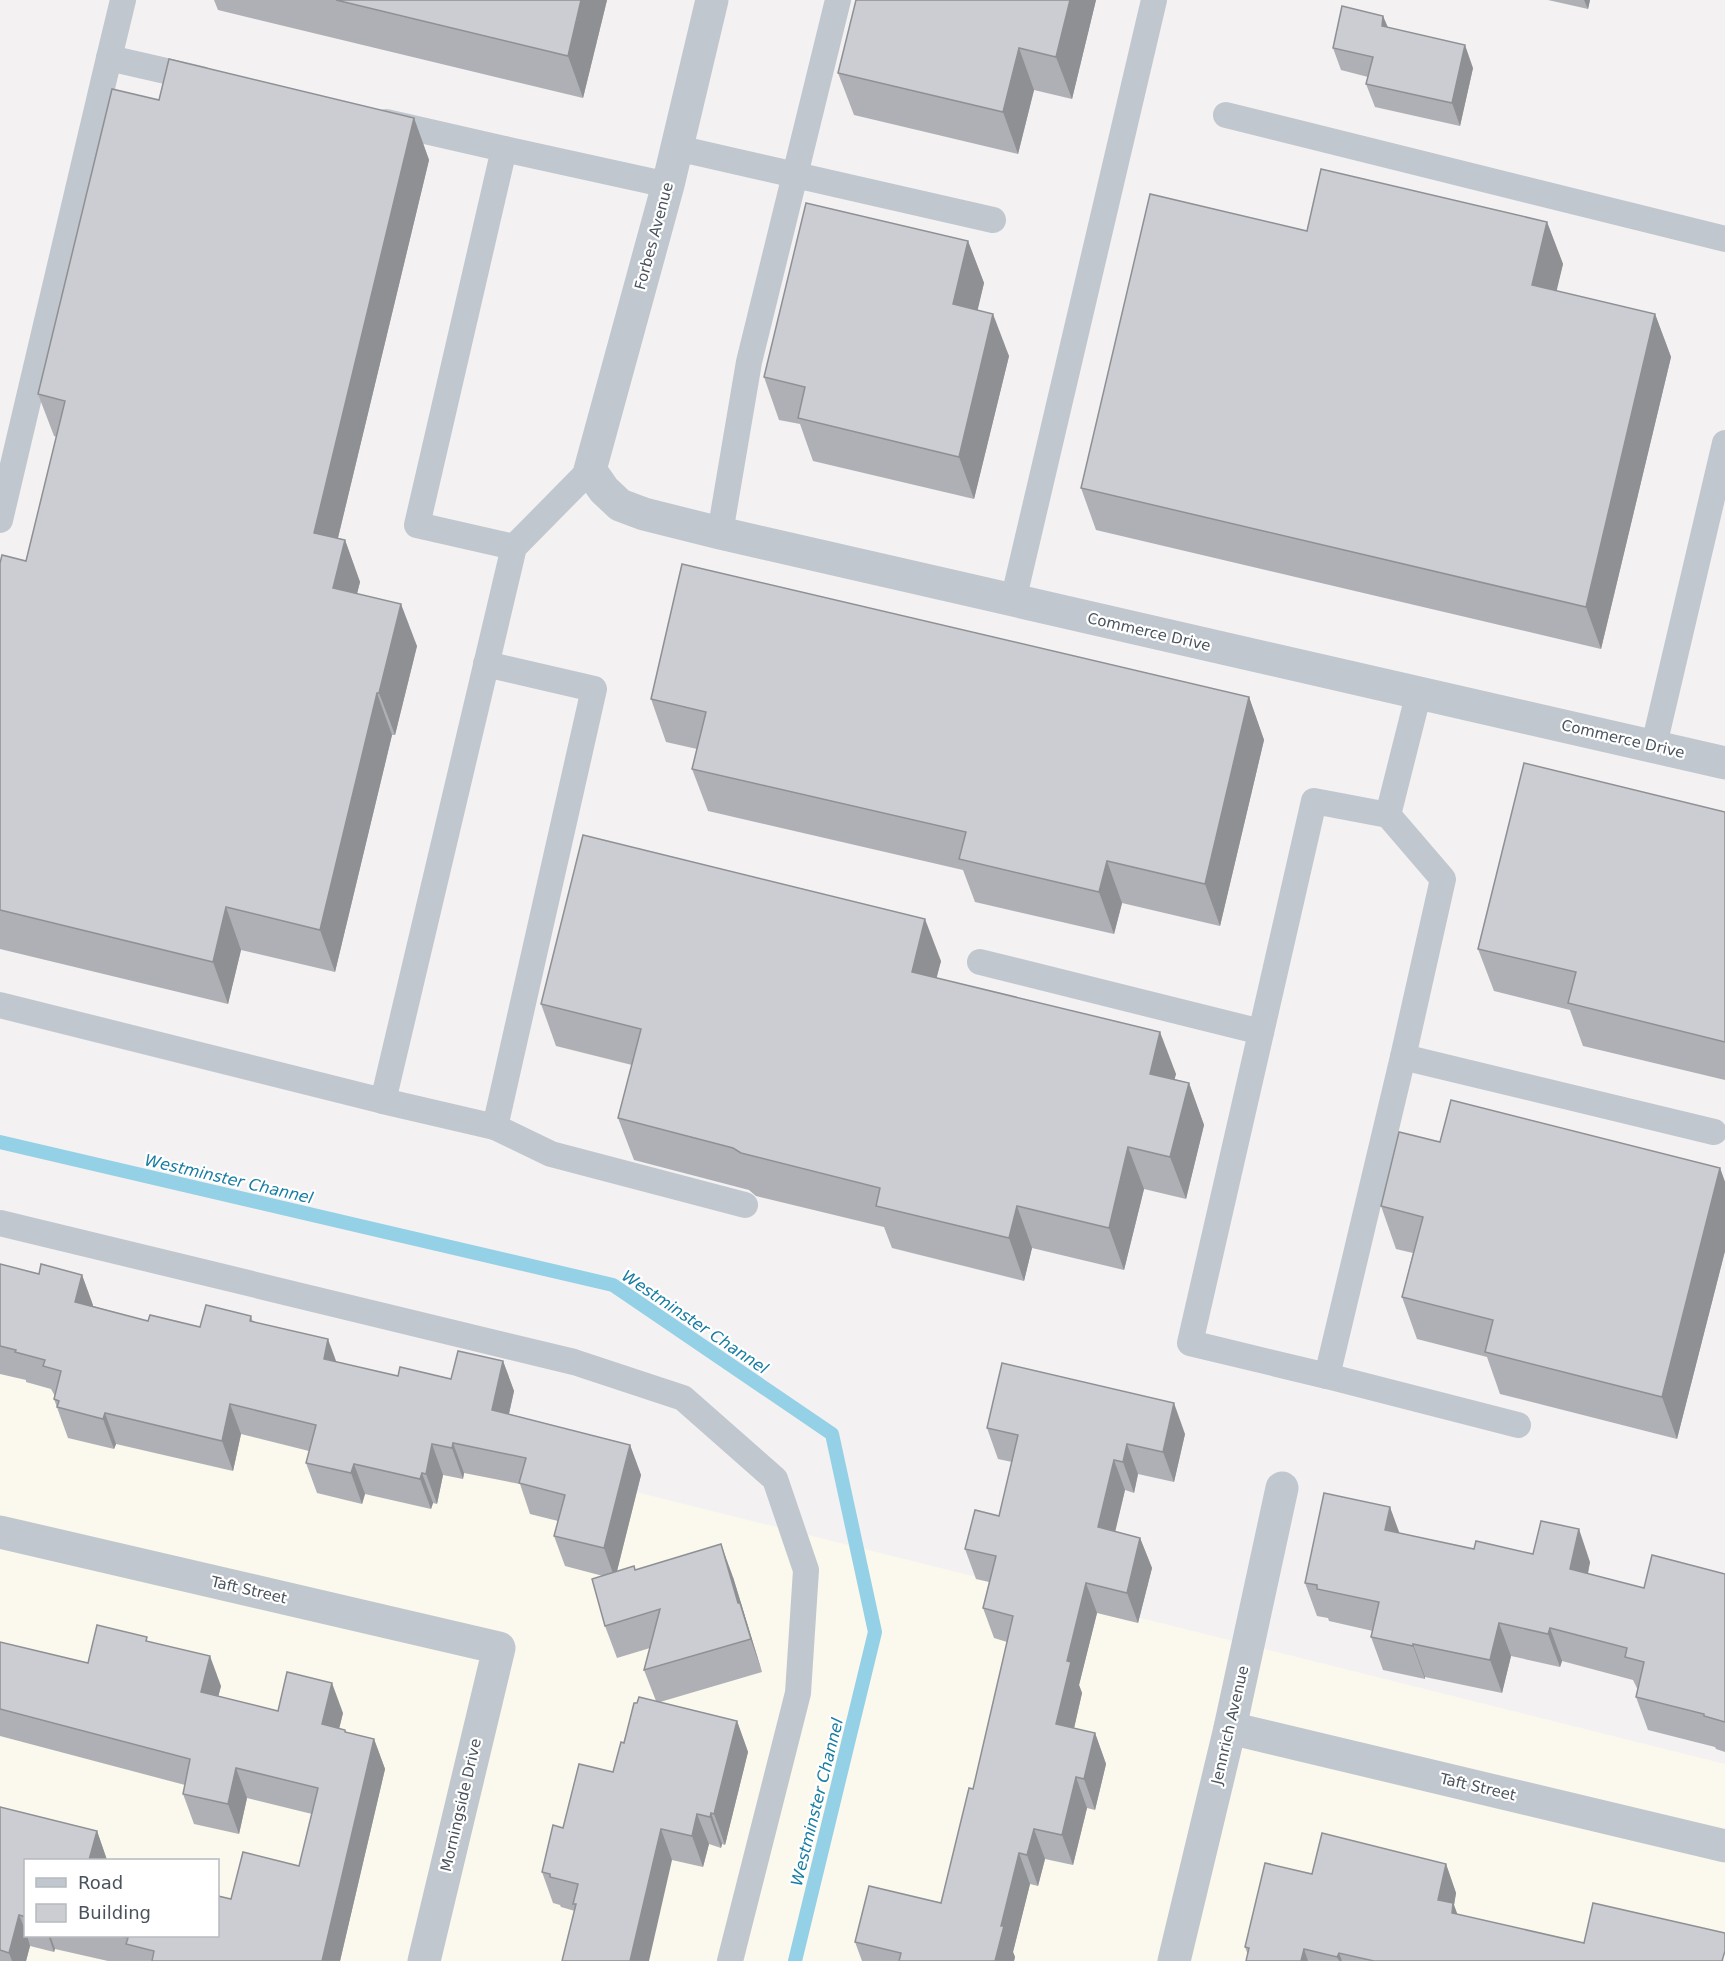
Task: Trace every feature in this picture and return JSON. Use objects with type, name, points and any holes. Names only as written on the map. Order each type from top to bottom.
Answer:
[{"type":"street","name":"Forbes Avenue","points":[[590,470],[668,185],[712,0]]},
{"type":"street","name":"Commerce Drive","points":[[590,470],[604,490],[620,505],[644,514],[1013,601],[1725,763]]},
{"type":"street","name":"Jennrich Avenue","points":[[1174,1961],[1230,1728],[1282,1488]]},
{"type":"street","name":"Taft Street","points":[[0,1532],[499,1648]]},
{"type":"street","name":"Morningside Drive","points":[[424,1961],[499,1648]]},
{"type":"street","name":"Taft Street","points":[[1230,1728],[1725,1846]]},
{"type":"lane","points":[[0,520],[123,0]]},
{"type":"lane","points":[[720,533],[749,362],[838,0]]},
{"type":"lane","points":[[1013,601],[1154,0]]},
{"type":"lane","points":[[109,58],[225,85]]},
{"type":"lane","points":[[1226,115],[1725,239]]},
{"type":"lane","points":[[365,117],[668,185]]},
{"type":"lane","points":[[677,148],[993,220]]},
{"type":"lane","points":[[504,149],[417,525],[514,546]]},
{"type":"lane","points":[[1654,746],[1725,443]]},
{"type":"lane","points":[[383,1101],[514,546],[590,470]]},
{"type":"lane","points":[[486,664],[594,689],[495,1127]]},
{"type":"lane","points":[[1388,815],[1419,692]]},
{"type":"lane","points":[[1327,1376],[1443,879],[1388,815],[1314,801],[1190,1343],[1518,1425]]},
{"type":"lane","points":[[980,962],[1261,1032]]},
{"type":"lane","points":[[0,1005],[495,1127],[551,1154],[745,1205]]},
{"type":"lane","points":[[1403,1057],[1714,1132]]},
{"type":"lane","points":[[0,1223],[551,1356],[607,1372],[683,1398],[775,1479],[806,1570],[798,1693],[730,1961]]},
{"type":"shaded area","points":[[0,1333],[1725,1764],[1725,1961],[0,1961]]},
{"type":"building","points":[[336,0],[581,0],[568,56]]},
{"type":"building","points":[[856,0],[1070,0],[1056,57],[1019,48],[1003,112],[838,73]]},
{"type":"building","points":[[1342,6],[1383,16],[1382,26],[1465,45],[1452,103],[1366,84],[1373,57],[1333,48]]},
{"type":"building","points":[[169,59],[414,118],[314,533],[345,540],[333,588],[401,604],[379,693],[377,693],[320,930],[226,907],[213,962],[0,910],[0,563],[2,555],[26,561],[65,401],[38,394],[112,89],[159,100]]},
{"type":"building","points":[[1321,169],[1547,222],[1532,285],[1655,314],[1586,607],[1081,488],[1150,194],[1307,231]]},
{"type":"building","points":[[806,203],[968,241],[953,304],[993,314],[959,457],[798,418],[805,387],[764,377]]},
{"type":"building","points":[[682,564],[1249,697],[1205,884],[1107,861],[1099,892],[959,859],[966,832],[692,769],[706,712],[651,699]]},
{"type":"building","points":[[1524,763],[1725,812],[1725,1042],[1568,1003],[1576,972],[1478,949]]},
{"type":"building","points":[[583,835],[925,919],[912,972],[1160,1032],[1150,1074],[1189,1083],[1170,1157],[1128,1147],[1109,1228],[1017,1206],[1009,1238],[876,1206],[880,1188],[741,1153],[733,1148],[618,1118],[641,1029],[541,1004]]},
{"type":"building","points":[[1451,1100],[1720,1168],[1662,1397],[1485,1352],[1493,1320],[1402,1297],[1423,1217],[1381,1206],[1399,1132],[1440,1142]]},
{"type":"building","points":[[0,1264],[39,1274],[41,1264],[82,1275],[75,1302],[148,1321],[150,1315],[200,1327],[206,1305],[251,1316],[250,1321],[328,1339],[324,1359],[398,1376],[400,1367],[451,1379],[458,1351],[503,1361],[492,1410],[630,1445],[604,1548],[554,1536],[565,1495],[519,1483],[526,1458],[453,1443],[452,1448],[432,1444],[426,1474],[422,1473],[420,1479],[354,1464],[351,1473],[306,1463],[316,1425],[230,1404],[222,1441],[105,1413],[103,1419],[57,1407],[59,1401],[54,1399],[61,1371],[43,1366],[45,1360],[0,1346]]},
{"type":"building","points":[[1002,1363],[1174,1403],[1163,1452],[1127,1444],[1123,1462],[1114,1460],[1098,1527],[1140,1538],[1127,1593],[1086,1583],[1067,1661],[1071,1662],[1056,1724],[1095,1733],[1084,1779],[1076,1777],[1062,1835],[1034,1829],[1027,1855],[1019,1853],[995,1961],[899,1961],[901,1953],[855,1942],[869,1886],[941,1903],[969,1788],[973,1789],[1013,1616],[983,1608],[996,1556],[965,1549],[975,1510],[999,1516],[1018,1435],[987,1428]]},
{"type":"building","points":[[1324,1493],[1390,1507],[1385,1530],[1474,1549],[1476,1541],[1533,1554],[1541,1521],[1579,1529],[1570,1569],[1644,1588],[1652,1555],[1725,1574],[1725,1722],[1704,1716],[1704,1714],[1636,1697],[1644,1662],[1625,1657],[1627,1648],[1550,1628],[1548,1634],[1499,1623],[1490,1660],[1371,1637],[1379,1602],[1317,1589],[1317,1585],[1305,1583]]},
{"type":"building","points":[[721,1544],[751,1639],[644,1670],[660,1609],[605,1626],[592,1579],[634,1566],[635,1570]]},
{"type":"building","points":[[97,1625],[147,1637],[146,1641],[210,1656],[201,1692],[278,1711],[287,1672],[332,1683],[322,1724],[374,1739],[322,1961],[152,1961],[154,1951],[126,1944],[128,1938],[124,1937],[219,1937],[219,1896],[231,1899],[243,1852],[299,1866],[318,1788],[236,1768],[228,1804],[183,1794],[190,1759],[0,1709],[0,1642],[88,1663]]},
{"type":"building","points":[[639,1697],[737,1721],[714,1814],[711,1813],[710,1817],[697,1814],[692,1836],[661,1829],[630,1961],[562,1961],[576,1904],[573,1904],[578,1884],[550,1877],[550,1874],[542,1872],[553,1825],[563,1828],[579,1764],[613,1772],[621,1742],[624,1743],[634,1703],[637,1703]]},
{"type":"building","points":[[0,1807],[97,1831],[89,1859],[24,1859],[24,1916],[19,1915],[9,1953],[0,1950]]},
{"type":"building","points":[[1322,1833],[1446,1864],[1438,1900],[1453,1903],[1452,1913],[1584,1943],[1593,1903],[1725,1933],[1725,1951],[1722,1961],[1374,1961],[1339,1953],[1337,1957],[1304,1949],[1301,1961],[1246,1961],[1249,1948],[1245,1947],[1265,1863],[1312,1874]]},
{"type":"waterway","name":"Westminster Channel","points":[[0,1142],[613,1285],[832,1434],[875,1632],[795,1961]]}]
